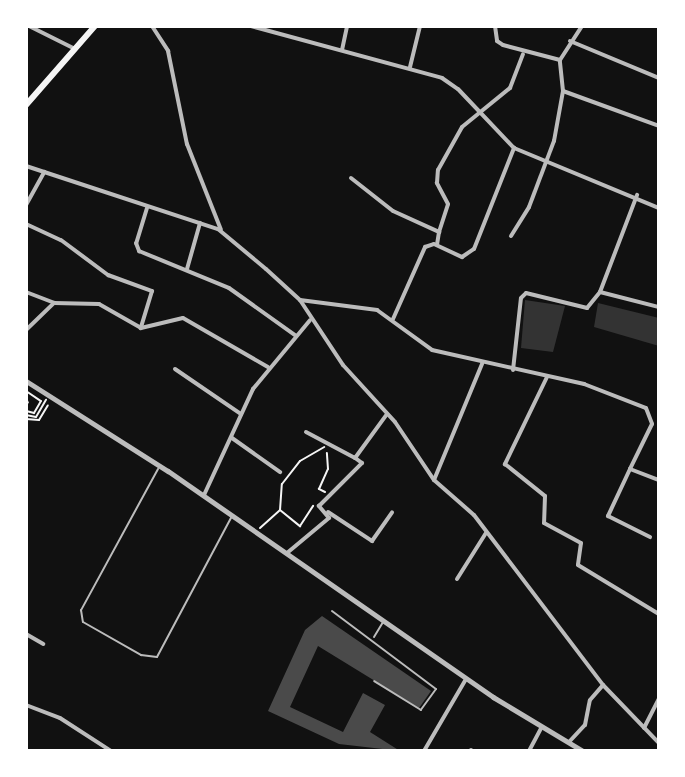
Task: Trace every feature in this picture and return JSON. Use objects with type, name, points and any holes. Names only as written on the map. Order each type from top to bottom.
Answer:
[{"type":"highway","points":[[26,105],[95,26]]},
{"type":"street","points":[[29,26],[75,49]]},
{"type":"street","points":[[152,26],[167,45],[187,144],[221,231]]},
{"type":"street","points":[[251,26],[410,67],[458,89],[514,148],[637,195],[659,208]]},
{"type":"street","points":[[342,50],[347,26]]},
{"type":"street","points":[[410,67],[420,26]]},
{"type":"street","points":[[495,26],[497,41],[523,54],[560,60]]},
{"type":"street","points":[[511,236],[547,161],[563,91],[560,60],[582,26]]},
{"type":"street","points":[[570,41],[659,78]]},
{"type":"street","points":[[437,245],[448,204],[437,183],[438,170],[462,127],[510,88],[523,54]]},
{"type":"street","points":[[563,91],[659,126]]},
{"type":"street","points":[[393,319],[425,247],[437,245],[457,256],[474,249],[514,148]]},
{"type":"street","points":[[26,166],[221,231],[300,300],[310,320],[343,365],[388,414],[434,480],[467,508],[603,685],[659,743]]},
{"type":"street","points":[[26,205],[44,172]]},
{"type":"street","points":[[351,178],[393,211],[439,232]]},
{"type":"street","points":[[513,370],[523,294],[587,308],[600,292],[637,195]]},
{"type":"street","points":[[147,207],[137,248],[229,288],[296,336]]},
{"type":"street","points":[[187,269],[200,223]]},
{"type":"street","points":[[26,224],[61,240],[108,275],[152,291],[141,328]]},
{"type":"street","points":[[26,292],[54,303],[90,301],[141,328],[183,318],[268,367]]},
{"type":"street","points":[[600,292],[659,307]]},
{"type":"street","points":[[300,300],[377,310],[432,350],[605,392],[653,415],[608,516],[650,537]]},
{"type":"street","points":[[26,330],[54,303]]},
{"type":"street","points":[[204,495],[241,414],[268,367],[310,320]]},
{"type":"street","points":[[434,480],[482,364]]},
{"type":"street","points":[[175,369],[241,414]]},
{"type":"street","points":[[547,376],[505,464],[545,496],[544,523],[581,543],[578,565],[659,614]]},
{"type":"street","points":[[26,384],[53,397],[160,466],[466,679],[583,751]]},
{"type":"street","points":[[355,458],[388,414]]},
{"type":"street","points":[[306,432],[362,463],[319,506]]},
{"type":"street","points":[[232,438],[280,472]]},
{"type":"street","points":[[630,469],[659,480]]},
{"type":"street","points":[[319,506],[372,541],[392,512]]},
{"type":"street","points":[[287,553],[329,518],[319,506]]},
{"type":"street","points":[[457,579],[486,533]]},
{"type":"street","points":[[26,634],[43,644]]},
{"type":"street","points":[[426,750],[466,679]]},
{"type":"street","points":[[569,742],[585,725],[590,700],[603,685]]},
{"type":"street","points":[[644,728],[659,698]]},
{"type":"street","points":[[26,705],[60,718],[111,751]]},
{"type":"street","points":[[529,751],[542,727]]},
{"type":"lane","points":[[160,466],[81,610],[83,622],[141,655],[157,657],[233,515]]},
{"type":"lane","points":[[332,611],[436,689],[421,710],[374,681]]},
{"type":"lane","points":[[373,639],[384,621]]},
{"type":"path","points":[[26,384],[47,399],[36,417],[26,415]]},
{"type":"path","points":[[26,391],[41,401],[34,413],[26,415]]},
{"type":"path","points":[[26,415],[39,420],[53,397]]},
{"type":"path","points":[[256,532],[280,510],[282,484],[300,461],[327,446],[328,469],[319,489],[330,495],[314,505],[300,526],[280,510]]},
{"type":"shaded area","points":[[525,300],[565,306],[553,352],[521,348]]},
{"type":"shaded area","points":[[598,303],[659,318],[659,346],[594,327]]},
{"type":"building","points":[[322,616],[431,691],[419,708],[318,646],[290,707],[343,732],[363,693],[385,705],[370,732],[400,751],[339,744],[268,711],[305,630]]}]
